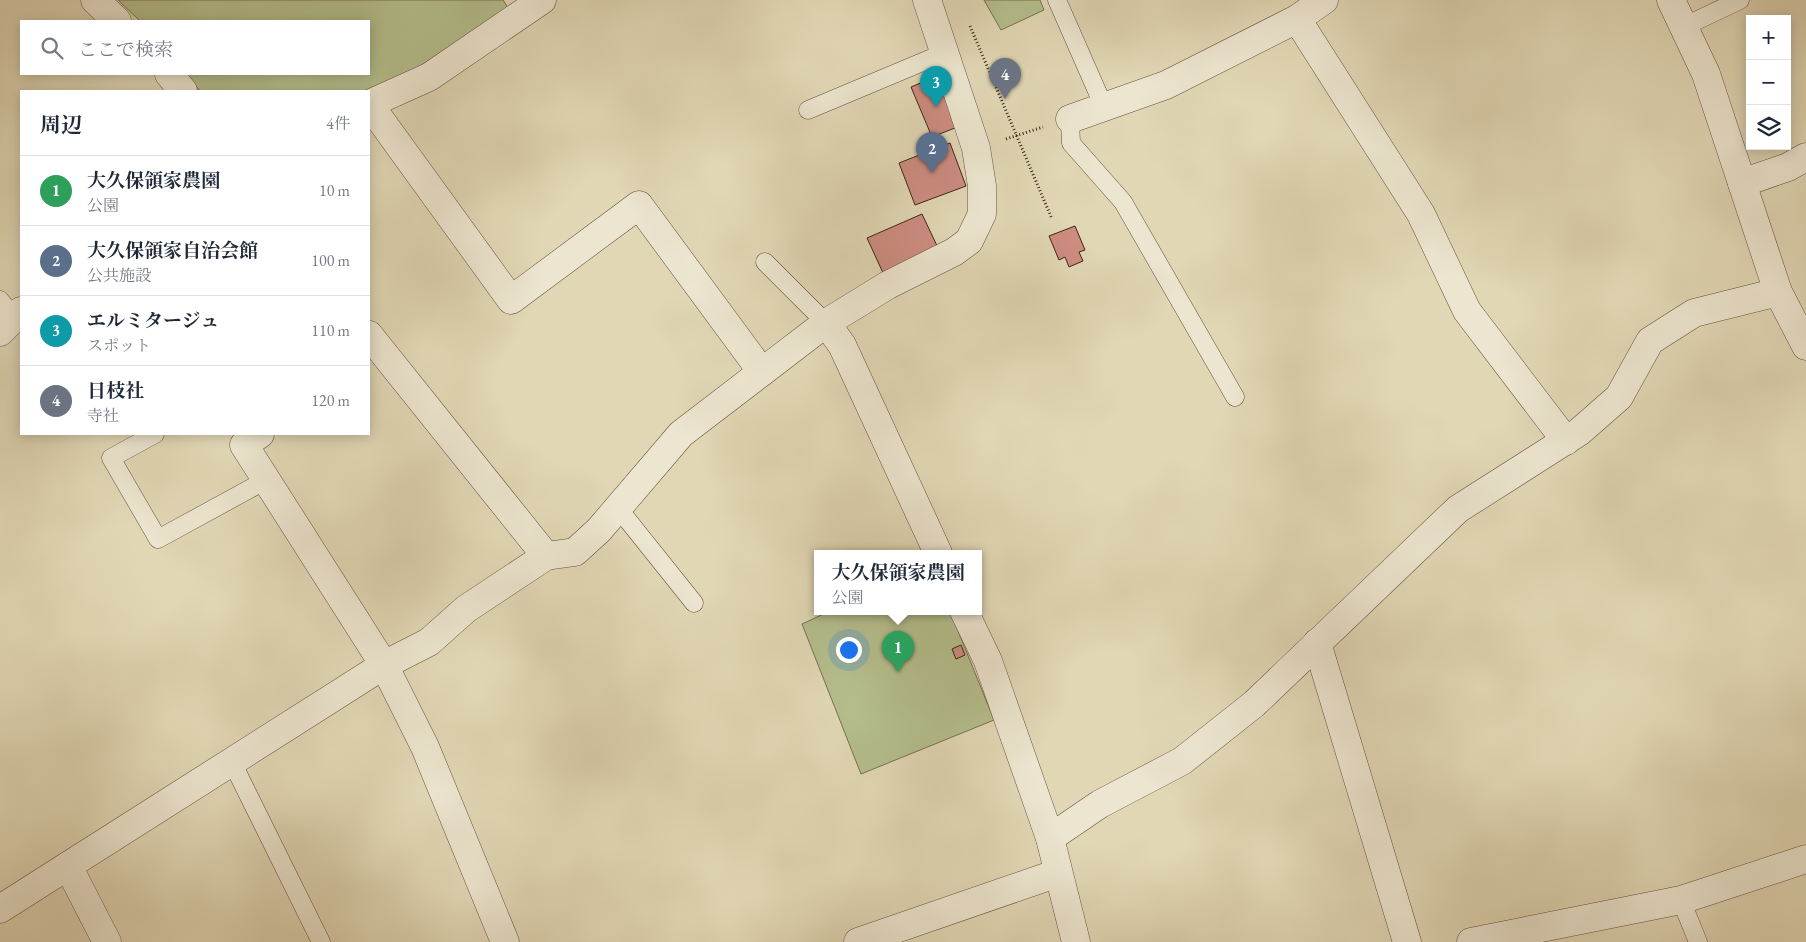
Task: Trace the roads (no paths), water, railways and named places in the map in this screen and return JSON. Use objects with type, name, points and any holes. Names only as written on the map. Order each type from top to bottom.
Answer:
[{"type":"street","points":[[95,0],[116,20]]},
{"type":"street","points":[[370,104],[429,76],[542,0]]},
{"type":"street","points":[[0,909],[384,665],[429,642],[466,610],[546,556],[575,552],[618,508],[681,434],[826,323],[888,285],[954,252],[969,240],[982,214],[982,186],[976,148],[927,0]]},
{"type":"street","points":[[1070,119],[1166,85],[1297,20],[1324,0]]},
{"type":"street","points":[[1670,0],[1706,74],[1778,292],[1806,346]]},
{"type":"street","points":[[1297,20],[1421,214],[1467,311],[1566,441]]},
{"type":"street","points":[[169,75],[182,90]]},
{"type":"street","points":[[370,105],[511,300],[639,205],[762,372]]},
{"type":"street","points":[[1742,183],[1788,167],[1806,157]]},
{"type":"street","points":[[1050,838],[1100,804],[1182,761],[1254,704],[1458,509],[1579,432],[1619,397],[1650,341],[1694,313],[1778,292]]},
{"type":"street","points":[[826,323],[842,345],[937,550]]},
{"type":"street","points":[[372,347],[546,556]]},
{"type":"street","points":[[245,437],[266,480],[384,665],[425,747],[505,942]]},
{"type":"street","points":[[966,615],[988,662],[1050,838],[1076,942]]},
{"type":"street","points":[[1317,643],[1406,942]]},
{"type":"street","points":[[1471,942],[1681,900],[1806,859]]},
{"type":"street","points":[[68,866],[107,942]]},
{"type":"street","points":[[858,942],[1058,873]]},
{"type":"lane","points":[[1058,0],[1104,107]]},
{"type":"lane","points":[[1683,27],[1740,0]]},
{"type":"lane","points":[[808,110],[944,53]]},
{"type":"lane","points":[[1070,119],[1071,143],[1123,202],[1234,397]]},
{"type":"lane","points":[[765,262],[826,323]]},
{"type":"lane","points":[[153,435],[111,458],[158,539],[266,480]]},
{"type":"lane","points":[[618,508],[694,603]]},
{"type":"lane","points":[[232,762],[321,942]]},
{"type":"lane","points":[[1681,900],[1698,942]]},
{"type":"place","name":"日枝社","points":[[1005,99]]},
{"type":"place","name":"エルミタージュ","points":[[936,107]]},
{"type":"place","name":"大久保領家自治会館","points":[[932,173]]},
{"type":"place","name":"大久保領家農園","points":[[898,672]]}]
